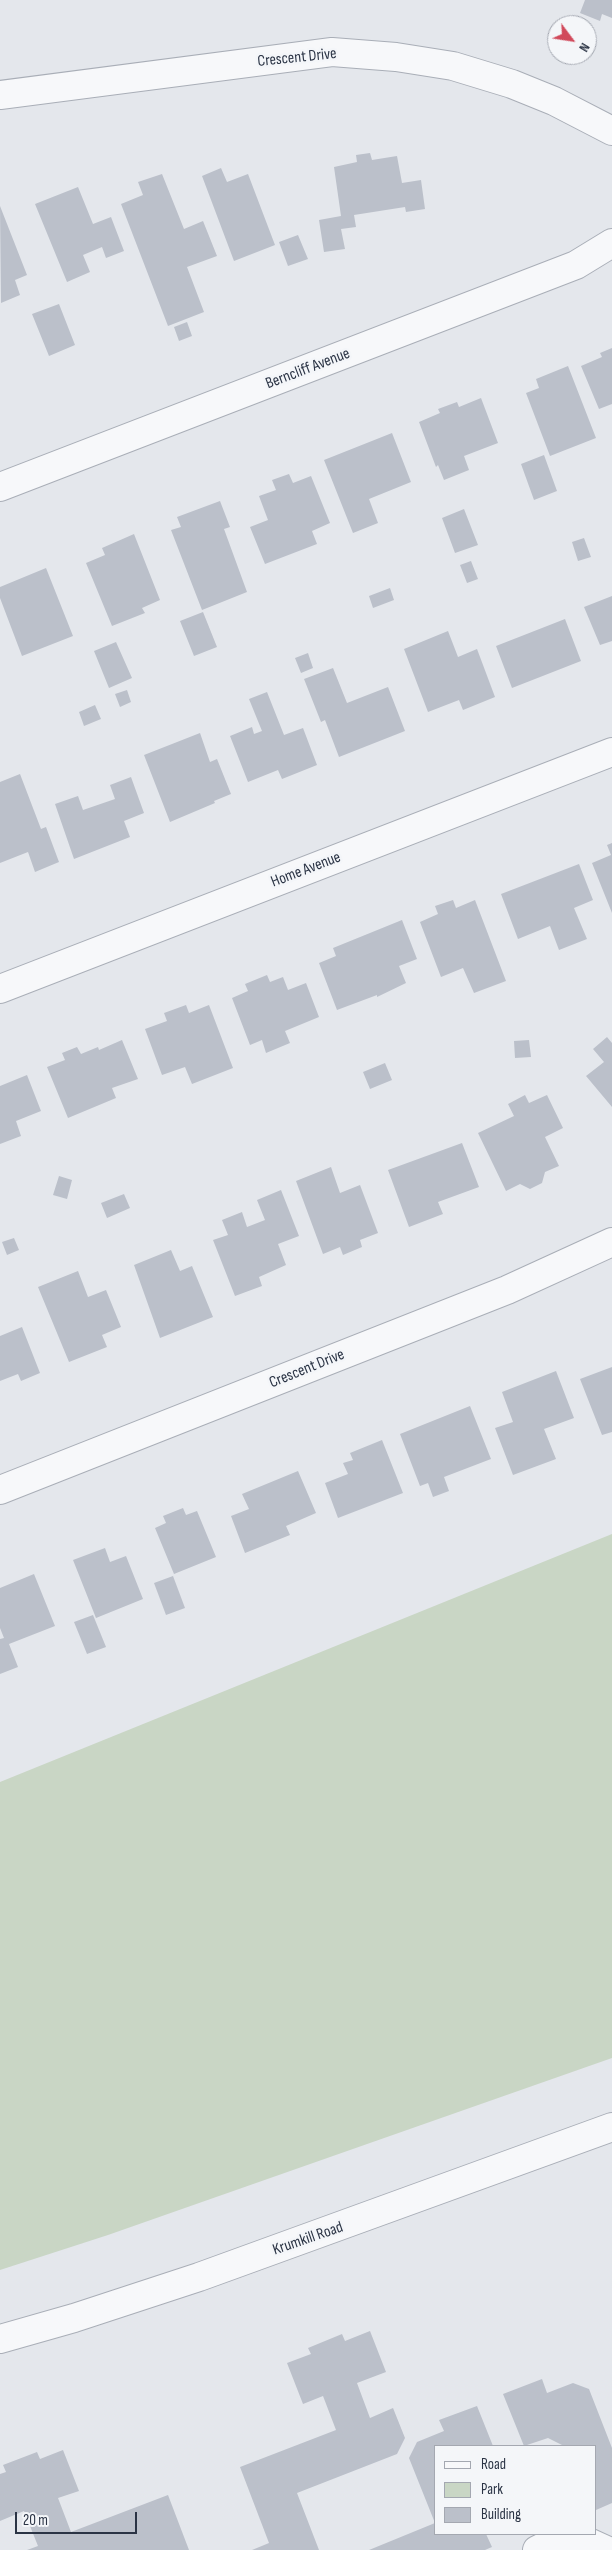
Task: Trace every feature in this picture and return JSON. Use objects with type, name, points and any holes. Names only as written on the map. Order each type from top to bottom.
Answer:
[{"type":"street","name":"Crescent Drive","points":[[0,95],[332,52],[396,57],[452,66],[512,84],[554,101],[612,131]]},
{"type":"street","name":"Berncliff Avenue","points":[[0,488],[576,265],[612,243]]},
{"type":"street","name":"Home Avenue","points":[[0,989],[612,752]]},
{"type":"street","name":"Crescent Drive","points":[[0,1490],[498,1294],[612,1242]]},
{"type":"street","name":"Krumkill Road","points":[[0,2339],[74,2318],[199,2278],[612,2127]]},
{"type":"street","points":[[537,2550],[552,2542],[570,2539],[584,2540],[606,2550]]},
{"type":"green space","points":[[612,1534],[612,2058],[108,2235],[0,2270],[0,1782]]},
{"type":"building","points":[[585,0],[612,0],[612,18],[602,14],[600,21],[597,20],[597,15],[580,13]]},
{"type":"building","points":[[370,153],[372,160],[397,156],[402,183],[421,180],[425,209],[406,212],[405,207],[354,215],[356,227],[341,229],[345,249],[324,252],[319,220],[341,216],[334,167],[357,162],[356,155]]},
{"type":"building","points":[[221,168],[227,182],[248,174],[275,245],[234,261],[202,176]]},
{"type":"building","points":[[162,174],[184,229],[203,221],[217,256],[187,267],[204,312],[168,326],[121,204],[143,195],[138,182]]},
{"type":"building","points":[[78,187],[93,224],[111,217],[124,251],[106,258],[102,247],[83,255],[90,272],[67,282],[35,204]]},
{"type":"building","points":[[0,206],[27,275],[15,280],[20,295],[1,303]]},
{"type":"building","points":[[298,235],[308,259],[288,266],[279,242]]},
{"type":"building","points":[[59,304],[75,345],[49,356],[32,314]]},
{"type":"building","points":[[187,322],[192,336],[179,341],[174,327]]},
{"type":"building","points":[[612,348],[612,404],[599,409],[581,366],[602,357],[600,353]]},
{"type":"building","points":[[568,366],[596,438],[550,456],[526,393],[539,388],[536,379]]},
{"type":"building","points":[[481,398],[498,443],[464,456],[469,470],[444,480],[438,465],[436,467],[419,422],[440,413],[438,409],[457,402],[459,407]]},
{"type":"building","points":[[392,433],[411,482],[369,499],[378,523],[353,533],[324,460]]},
{"type":"building","points":[[544,455],[557,491],[534,500],[521,464]]},
{"type":"building","points":[[289,474],[293,483],[311,476],[330,523],[312,531],[317,544],[265,564],[250,527],[268,520],[259,496],[276,490],[272,480]]},
{"type":"building","points":[[220,501],[230,527],[224,529],[247,592],[202,610],[171,530],[181,527],[177,517]]},
{"type":"building","points":[[464,509],[478,545],[455,553],[442,518]]},
{"type":"building","points":[[134,534],[160,600],[142,608],[145,613],[112,626],[86,563],[105,555],[102,548]]},
{"type":"building","points":[[584,538],[591,557],[578,561],[572,542]]},
{"type":"building","points":[[471,561],[478,579],[467,583],[460,565]]},
{"type":"building","points":[[46,568],[73,636],[22,656],[0,598],[0,587]]},
{"type":"building","points":[[390,588],[394,600],[373,608],[369,596]]},
{"type":"building","points":[[612,596],[612,641],[600,645],[584,607]]},
{"type":"building","points":[[203,612],[217,647],[194,656],[180,621]]},
{"type":"building","points":[[565,619],[581,661],[512,688],[496,646]]},
{"type":"building","points":[[448,631],[458,657],[477,649],[495,697],[463,710],[459,700],[428,712],[404,649]]},
{"type":"building","points":[[116,642],[132,678],[109,688],[94,651]]},
{"type":"building","points":[[308,653],[313,668],[301,673],[295,658]]},
{"type":"building","points":[[333,668],[347,703],[388,687],[405,731],[339,757],[325,720],[321,722],[304,679]]},
{"type":"building","points":[[127,690],[131,702],[120,707],[115,694]]},
{"type":"building","points":[[267,692],[284,735],[303,728],[317,765],[282,779],[278,770],[248,782],[230,736],[252,727],[254,734],[262,731],[249,699]]},
{"type":"building","points":[[95,705],[101,719],[84,726],[79,712]]},
{"type":"building","points":[[200,733],[210,762],[217,759],[231,794],[214,801],[215,803],[170,822],[144,755]]},
{"type":"building","points":[[20,774],[41,829],[46,827],[59,862],[35,872],[28,852],[0,863],[0,782]]},
{"type":"building","points":[[131,777],[144,813],[124,821],[130,837],[74,859],[55,804],[78,796],[83,810],[115,799],[110,785]]},
{"type":"building","points":[[612,843],[612,913],[592,863],[611,855],[607,845]]},
{"type":"building","points":[[579,864],[593,900],[574,908],[587,939],[559,950],[550,926],[518,939],[501,894]]},
{"type":"building","points":[[453,900],[456,908],[475,900],[506,981],[474,993],[463,968],[441,977],[420,922],[438,914],[435,906]]},
{"type":"building","points":[[402,920],[417,959],[399,966],[406,983],[377,997],[377,995],[337,1010],[319,963],[336,956],[333,948]]},
{"type":"building","points":[[267,975],[270,982],[283,977],[288,990],[306,983],[319,1017],[285,1031],[290,1043],[266,1053],[262,1040],[250,1045],[232,998],[248,991],[245,984]]},
{"type":"building","points":[[186,1005],[189,1013],[209,1005],[233,1068],[192,1084],[185,1067],[162,1075],[145,1029],[167,1021],[164,1013]]},
{"type":"building","points":[[607,1037],[612,1043],[612,1107],[586,1076],[604,1062],[593,1049]]},
{"type":"building","points":[[122,1040],[138,1079],[112,1088],[116,1098],[68,1118],[47,1067],[65,1060],[62,1053],[77,1047],[81,1054],[98,1047],[99,1050]]},
{"type":"building","points":[[529,1040],[531,1057],[515,1058],[514,1041]]},
{"type":"building","points":[[385,1063],[392,1080],[370,1089],[363,1072]]},
{"type":"building","points":[[27,1075],[41,1111],[16,1121],[21,1136],[0,1144],[0,1086]]},
{"type":"building","points":[[525,1095],[529,1103],[547,1095],[563,1128],[545,1137],[559,1166],[545,1172],[542,1183],[530,1189],[520,1184],[506,1191],[478,1133],[514,1116],[508,1104]]},
{"type":"building","points":[[462,1143],[479,1187],[438,1202],[443,1214],[409,1227],[388,1170]]},
{"type":"building","points":[[331,1167],[340,1193],[360,1185],[378,1233],[360,1240],[362,1247],[343,1255],[340,1247],[323,1254],[296,1181]]},
{"type":"building","points":[[59,1176],[72,1180],[67,1199],[53,1195]]},
{"type":"building","points":[[281,1190],[299,1236],[278,1244],[286,1265],[259,1277],[262,1286],[235,1296],[213,1240],[228,1235],[222,1220],[242,1212],[247,1227],[265,1220],[257,1200]]},
{"type":"building","points":[[124,1194],[130,1208],[107,1218],[101,1203]]},
{"type":"building","points":[[14,1238],[19,1250],[7,1255],[2,1242]]},
{"type":"building","points":[[171,1250],[180,1271],[192,1266],[213,1317],[160,1338],[134,1265]]},
{"type":"building","points":[[78,1271],[88,1297],[106,1290],[121,1327],[102,1335],[107,1347],[69,1362],[38,1287]]},
{"type":"building","points":[[22,1327],[40,1373],[21,1381],[18,1374],[0,1381],[0,1336]]},
{"type":"building","points":[[612,1367],[612,1432],[602,1435],[580,1379]]},
{"type":"building","points":[[556,1371],[574,1418],[544,1429],[556,1459],[513,1475],[495,1428],[513,1422],[502,1392]]},
{"type":"building","points":[[470,1406],[491,1459],[444,1477],[449,1491],[433,1497],[428,1483],[420,1486],[400,1434]]},
{"type":"building","points":[[382,1440],[403,1493],[338,1518],[325,1483],[348,1474],[343,1463],[353,1460],[350,1453]]},
{"type":"building","points":[[298,1471],[316,1513],[286,1526],[290,1535],[245,1553],[231,1516],[249,1509],[242,1494]]},
{"type":"building","points":[[183,1508],[186,1515],[197,1511],[216,1557],[174,1574],[155,1528],[166,1523],[163,1516]]},
{"type":"building","points":[[105,1548],[110,1562],[126,1556],[143,1599],[96,1618],[73,1560]]},
{"type":"building","points":[[34,1574],[55,1626],[9,1644],[18,1667],[0,1674],[0,1639],[4,1638],[0,1628],[0,1588]]},
{"type":"building","points":[[173,1576],[185,1608],[166,1615],[154,1583]]},
{"type":"building","points":[[93,1615],[106,1647],[87,1654],[74,1622]]},
{"type":"building","points":[[370,2331],[386,2372],[357,2383],[370,2418],[393,2408],[405,2438],[397,2454],[297,2493],[319,2550],[252,2550],[269,2543],[240,2467],[336,2430],[323,2396],[303,2404],[287,2363],[311,2354],[308,2348],[342,2334],[345,2341]]},
{"type":"building","points":[[542,2379],[547,2393],[573,2383],[589,2389],[612,2448],[612,2503],[597,2510],[597,2445],[562,2445],[548,2438],[524,2445],[503,2394]]},
{"type":"building","points":[[477,2406],[493,2445],[434,2445],[434,2520],[409,2458],[417,2442],[444,2431],[439,2420]]},
{"type":"building","points":[[63,2450],[79,2491],[58,2498],[71,2532],[168,2495],[189,2550],[27,2550],[38,2546],[24,2511],[0,2521],[0,2474],[6,2472],[3,2465],[37,2452],[40,2459]]},
{"type":"building","points":[[434,2523],[434,2535],[486,2535],[492,2547],[485,2550],[369,2550]]}]
